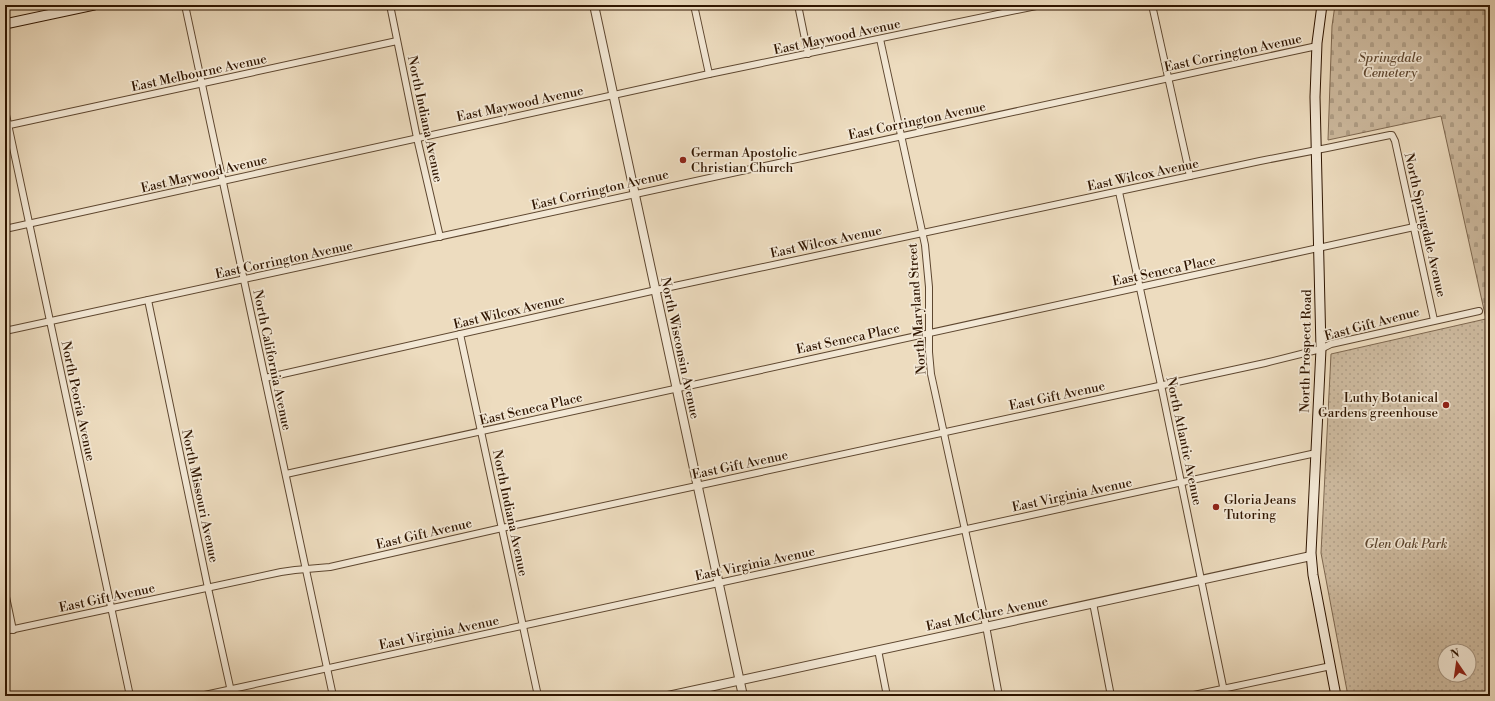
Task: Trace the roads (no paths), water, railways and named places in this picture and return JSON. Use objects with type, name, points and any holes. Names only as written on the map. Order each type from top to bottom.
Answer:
[{"type":"main road","points":[[5,24],[94,5]]},
{"type":"main road","name":"North Prospect Road","points":[[1322,5],[1317,46],[1315,98],[1322,349],[1311,556],[1336,696]]},
{"type":"street","name":"North California Avenue","points":[[185,5],[333,696]]},
{"type":"street","name":"North Indiana Avenue","points":[[390,5],[417,138],[440,237]]},
{"type":"street","name":"North Wisconsin Avenue","points":[[594,5],[743,696]]},
{"type":"street","points":[[694,5],[709,74]]},
{"type":"street","points":[[798,5],[808,54]]},
{"type":"street","name":"East Maywood Avenue","points":[[5,229],[709,74],[1041,5]]},
{"type":"street","points":[[1152,5],[1190,176]]},
{"type":"street","name":"North Maryland Street","points":[[880,39],[923,233],[929,282],[930,362],[986,626],[999,696]]},
{"type":"street","name":"East Melbourne Avenue","points":[[7,126],[397,41]]},
{"type":"street","name":"East Corrington Avenue","points":[[5,331],[901,135],[1317,46]]},
{"type":"street","name":"North Peoria Avenue","points":[[5,110],[7,126],[30,224],[130,696]]},
{"type":"street","name":"East Wilcox Avenue","points":[[265,378],[656,290],[1190,176],[1392,135]]},
{"type":"street","name":"North Springdale Avenue","points":[[1392,135],[1434,320]]},
{"type":"street","name":"North Atlantic Avenue","points":[[1119,192],[1161,385],[1225,696]]},
{"type":"street","name":"East Seneca Place","points":[[286,474],[1414,227]]},
{"type":"street","name":"North Missouri Avenue","points":[[148,300],[208,588],[232,693]]},
{"type":"street","name":"East Gift Avenue","points":[[5,631],[281,572],[330,568],[698,485],[1266,363],[1322,349],[1331,344],[1479,311]]},
{"type":"street","name":"North Indiana Avenue","points":[[460,334],[538,696]]},
{"type":"street","name":"East Virginia Avenue","points":[[200,696],[232,693],[327,669],[1316,453]]},
{"type":"street","name":"East McClure Avenue","points":[[668,696],[1311,556]]},
{"type":"street","points":[[5,592],[13,630]]},
{"type":"street","points":[[1093,603],[1111,696]]},
{"type":"street","points":[[878,650],[887,696]]},
{"type":"street","points":[[1189,696],[1331,666]]},
{"type":"place","name":"German Apostolic Christian Church","points":[[683,160]]},
{"type":"place","name":"Luthy Botanical Gardens greenhouse","points":[[1446,405]]},
{"type":"place","name":"Gloria Jeans Tutoring","points":[[1216,507]]},
{"type":"park label","name":"Springdale Cemetery","points":[[1390,66]]},
{"type":"park label","name":"Glen Oak Park","points":[[1406,544]]}]
